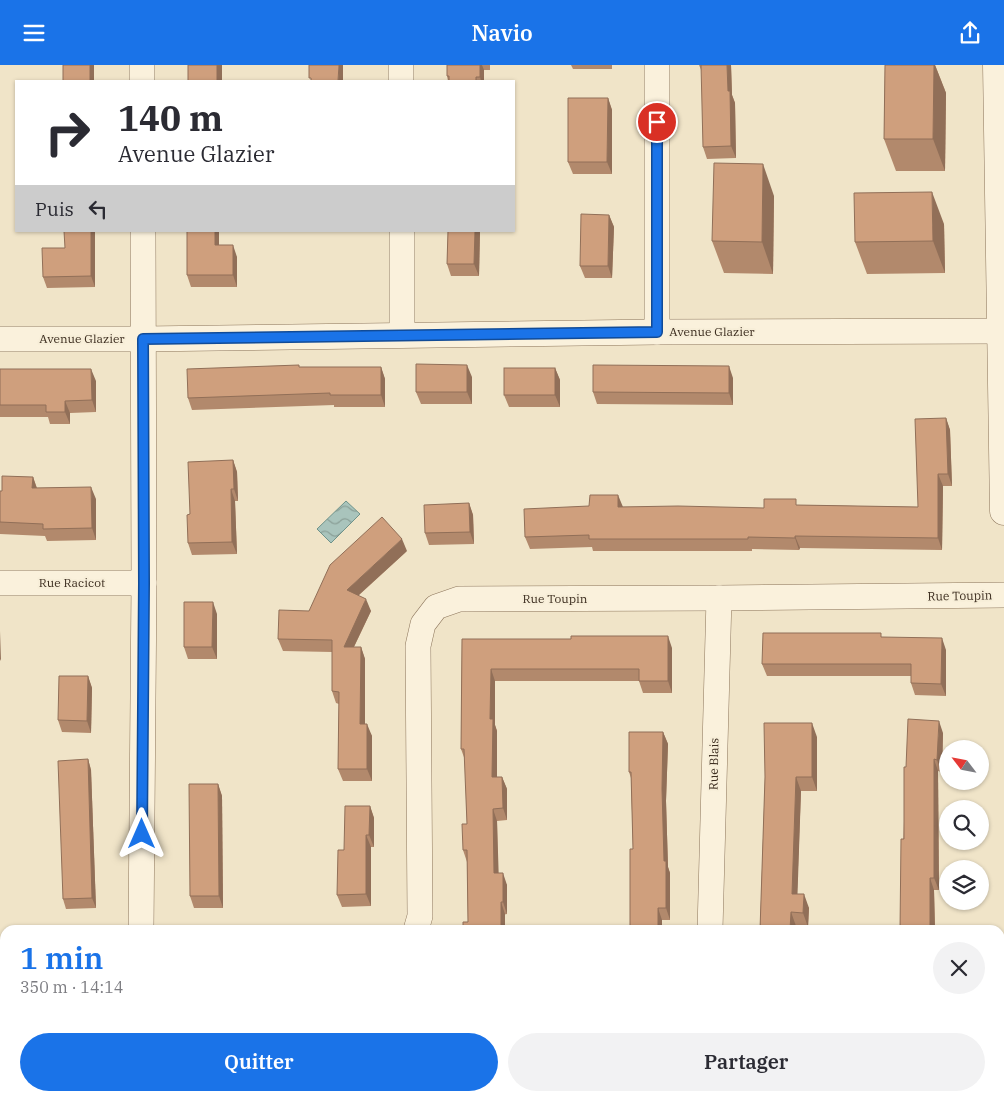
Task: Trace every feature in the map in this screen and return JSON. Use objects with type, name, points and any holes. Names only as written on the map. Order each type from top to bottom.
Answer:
[{"type":"street","points":[[142,65],[142,80]]},
{"type":"street","points":[[401,65],[401,80]]},
{"type":"street","points":[[657,65],[657,332]]},
{"type":"street","points":[[997,65],[1004,511]]},
{"type":"street","points":[[141,925],[144,583],[143,232]]},
{"type":"street","points":[[402,232],[402,335]]},
{"type":"street","name":"Avenue Glazier","points":[[0,339],[143,339],[657,332],[1002,331]]},
{"type":"street","name":"Rue Racicot","points":[[0,583],[144,583]]},
{"type":"street","name":"Rue Toupin","points":[[417,925],[420,916],[418,646],[424,624],[436,607],[459,599],[719,599],[1004,595]]},
{"type":"street","name":"Rue Blais","points":[[710,925],[719,599]]},
{"type":"water","points":[[346,501],[360,514],[331,543],[317,529]]},
{"type":"building","points":[[63,65],[90,65],[90,80],[63,80]]},
{"type":"building","points":[[188,65],[217,65],[217,80],[188,80]]},
{"type":"building","points":[[309,65],[339,65],[338,80],[311,80],[309,78]]},
{"type":"building","points":[[447,65],[480,65],[480,77],[476,77],[476,80],[449,80],[449,76],[447,76]]},
{"type":"building","points":[[701,65],[727,65],[728,91],[730,91],[731,146],[703,147]]},
{"type":"building","points":[[885,65],[934,65],[933,139],[884,139]]},
{"type":"building","points":[[568,98],[608,98],[607,162],[568,162]]},
{"type":"building","points":[[714,163],[763,164],[762,242],[712,241]]},
{"type":"building","points":[[932,192],[933,241],[855,242],[854,193]]},
{"type":"building","points":[[581,214],[609,215],[608,266],[580,266]]},
{"type":"building","points":[[64,232],[91,232],[91,276],[43,277],[42,248],[65,248]]},
{"type":"building","points":[[187,232],[215,232],[215,245],[233,245],[233,275],[187,275]]},
{"type":"building","points":[[448,232],[475,232],[474,264],[447,264]]},
{"type":"building","points":[[416,364],[467,365],[467,392],[416,392]]},
{"type":"building","points":[[299,365],[299,367],[381,367],[381,395],[330,395],[330,393],[188,398],[187,369]]},
{"type":"building","points":[[593,365],[729,366],[729,393],[593,392]]},
{"type":"building","points":[[504,368],[555,368],[555,395],[504,395]]},
{"type":"building","points":[[0,369],[91,369],[92,400],[65,401],[65,412],[46,412],[46,405],[0,405]]},
{"type":"building","points":[[946,418],[948,474],[938,474],[938,538],[795,536],[795,538],[748,537],[748,539],[589,539],[589,535],[525,537],[524,509],[589,506],[590,495],[618,495],[618,507],[764,508],[764,499],[796,499],[796,505],[918,507],[915,419]]},
{"type":"building","points":[[233,460],[234,489],[231,489],[232,542],[188,543],[187,515],[190,514],[188,462]]},
{"type":"building","points":[[2,476],[33,477],[32,488],[91,487],[92,528],[43,529],[43,524],[0,522]]},
{"type":"building","points":[[469,503],[470,532],[425,533],[424,505]]},
{"type":"building","points":[[382,517],[402,539],[347,590],[366,599],[344,647],[361,647],[360,724],[367,724],[367,769],[338,769],[339,692],[332,691],[332,640],[278,639],[279,610],[309,611],[330,565]]},
{"type":"building","points":[[184,602],[213,602],[212,647],[184,647]]},
{"type":"building","points":[[763,633],[881,633],[881,637],[942,638],[941,684],[911,683],[911,664],[762,664]]},
{"type":"building","points":[[571,636],[668,636],[668,681],[639,681],[639,669],[491,669],[490,719],[493,719],[492,777],[502,777],[503,808],[493,809],[494,873],[503,873],[501,925],[463,925],[463,922],[468,922],[467,850],[463,850],[462,824],[467,824],[464,749],[461,749],[462,639],[571,639]]},
{"type":"building","points":[[59,676],[88,676],[87,721],[58,720]]},
{"type":"building","points":[[908,719],[939,721],[937,760],[934,759],[934,878],[930,878],[930,925],[900,925],[901,839],[904,839],[904,767],[906,767]]},
{"type":"building","points":[[764,723],[812,723],[812,777],[796,777],[792,894],[804,894],[803,913],[791,912],[790,925],[760,925],[765,777]]},
{"type":"building","points":[[629,732],[663,732],[662,789],[664,861],[666,861],[666,908],[658,908],[658,925],[630,925],[630,849],[633,849],[631,772],[629,772]]},
{"type":"building","points":[[88,759],[92,898],[63,899],[58,761]]},
{"type":"building","points":[[189,784],[218,784],[219,896],[190,896]]},
{"type":"building","points":[[345,806],[370,806],[369,835],[366,835],[366,894],[337,895],[338,850],[344,850]]},
{"type":"route","points":[[142,834],[143,339],[657,332],[657,122]]}]
